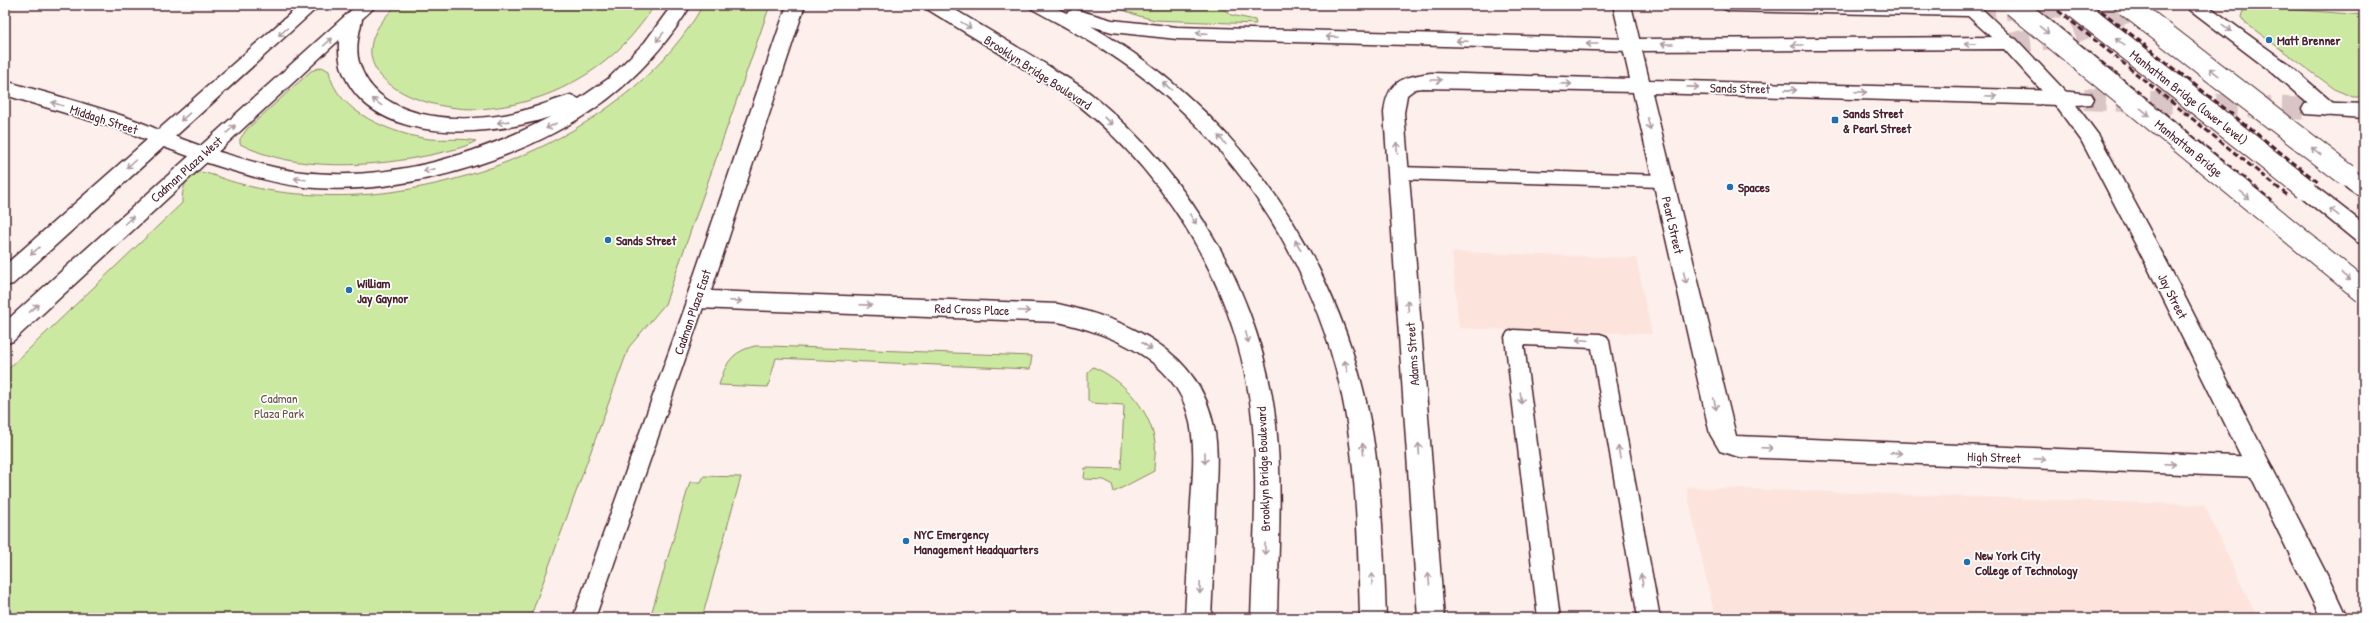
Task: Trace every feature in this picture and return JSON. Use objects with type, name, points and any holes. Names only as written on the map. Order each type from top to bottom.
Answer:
[{"type":"main road","points":[[5,278],[160,138],[311,5]]},
{"type":"main road","name":"Cadman Plaza West","points":[[5,335],[202,154],[368,5]]},
{"type":"main road","points":[[353,20],[348,41],[348,60],[358,86],[383,107],[422,121],[446,125],[504,122],[554,109],[618,81],[653,47],[671,24],[682,5]]},
{"type":"main road","name":"Cadman Plaza East","points":[[697,299],[796,5]]},
{"type":"main road","name":"Brooklyn Bridge Boulevard","points":[[933,5],[1056,80],[1094,108],[1130,141],[1163,180],[1192,217],[1210,247],[1228,284],[1246,333],[1261,399],[1265,457],[1264,618]]},
{"type":"main road","points":[[1038,5],[1106,43],[1152,74],[1174,92],[1221,139],[1255,179],[1281,216],[1301,250],[1311,269],[1336,331],[1346,366],[1361,437],[1368,498],[1373,618]]},
{"type":"main road","points":[[1047,5],[1112,26],[1177,33],[1631,45],[2009,43]]},
{"type":"main road","name":"Pearl Street","points":[[1622,5],[1722,434],[1728,444]]},
{"type":"main road","points":[[1730,5],[1970,8]]},
{"type":"main road","name":"Manhattan Bridge","points":[[2014,5],[2364,292]]},
{"type":"main road","name":"Manhattan Bridge (lower level)","points":[[2073,5],[2364,236]]},
{"type":"main road","points":[[2127,5],[2364,188]]},
{"type":"main road","points":[[2196,5],[2286,73],[2320,109],[2364,111]]},
{"type":"main road","name":"Jay Street","points":[[1970,8],[2009,43],[2060,98],[2089,136],[2160,270],[2260,467],[2334,618]]},
{"type":"main road","name":"Sands Street","points":[[1399,90],[1406,85],[1431,80],[2084,99]]},
{"type":"main road","name":"Middagh Street","points":[[5,88],[129,125],[202,154],[278,176],[316,181],[356,181],[397,176],[439,168],[507,147],[568,116],[618,81]]},
{"type":"main road","name":"Adams Street","points":[[1399,90],[1395,98],[1394,113],[1432,618]]},
{"type":"main road","name":"Red Cross Place","points":[[697,299],[1025,311],[1087,319],[1133,338],[1156,352],[1184,382],[1195,401],[1201,420],[1205,458],[1198,618]]},
{"type":"main road","name":"High Street","points":[[1728,444],[1739,447],[2260,467]]},
{"type":"lane","points":[[1398,172],[1662,181]]},
{"type":"lane","name":"Cadman Plaza East","points":[[584,618],[697,299]]},
{"type":"lane","points":[[1549,618],[1514,337],[1600,341],[1649,618]]},
{"type":"shaded area","points":[[1452,252],[1636,258],[1652,334],[1459,328]]},
{"type":"shaded area","name":"New York City College of Technology","points":[[1686,487],[2204,505],[2257,618],[1715,618]]},
{"type":"green space","points":[[397,5],[655,5],[627,41],[616,52],[594,70],[581,78],[554,92],[527,101],[499,107],[470,109],[435,104],[413,98],[395,88],[381,76],[372,61],[371,45],[379,26]]},
{"type":"green space","name":"Cadman Plaza Park","points":[[703,5],[770,5],[665,304],[629,347],[530,618],[5,618],[5,372],[182,203],[185,184],[191,177],[200,172],[250,186],[288,193],[316,195],[369,194],[425,186],[481,171],[535,150],[586,122],[632,89],[672,49]]},
{"type":"green space","points":[[1110,5],[1218,5],[1231,15],[1255,20],[1256,24],[1155,20],[1139,16]]},
{"type":"green space","points":[[2261,7],[2364,15],[2364,97],[2353,97],[2336,90],[2244,22],[2241,17],[2243,11]]},
{"type":"green space","points":[[322,67],[329,71],[334,86],[342,98],[354,109],[384,127],[416,137],[476,141],[456,149],[412,158],[388,162],[336,165],[286,160],[262,153],[240,144],[240,139],[247,129],[311,71]]},
{"type":"green space","points":[[755,346],[1032,356],[1030,369],[776,358],[768,387],[719,385],[724,370],[735,355],[747,348]]},
{"type":"green space","points":[[1093,367],[1114,379],[1132,395],[1146,415],[1155,441],[1154,471],[1114,492],[1112,484],[1104,480],[1084,479],[1085,468],[1121,469],[1124,405],[1091,403],[1088,400],[1088,372]]},
{"type":"green space","points":[[704,476],[741,477],[702,618],[650,618],[690,482],[701,482]]},
{"type":"tunnel","points":[[1973,10],[2140,5]]},
{"type":"tunnel","points":[[2009,43],[2061,37],[2145,5]]},
{"type":"tunnel","points":[[2084,99],[2312,109]]},
{"type":"railway","points":[[2031,5],[2272,201]]},
{"type":"railway","points":[[2051,5],[2287,195]]},
{"type":"railway","points":[[2094,5],[2319,183]]},
{"type":"railway","points":[[2112,5],[2334,177]]},
{"type":"place","name":"Matt Brenner","points":[[2269,40]]},
{"type":"place","name":"Sands Street & Pearl Street","points":[[1835,120]]},
{"type":"place","name":"Spaces","points":[[1730,187]]},
{"type":"place","name":"Sands Street","points":[[608,240]]},
{"type":"place","name":"William Jay Gaynor","points":[[349,290]]},
{"type":"place","name":"NYC Emergency Management Headquarters","points":[[906,541]]},
{"type":"place","name":"New York City College of Technology","points":[[1967,562]]}]
